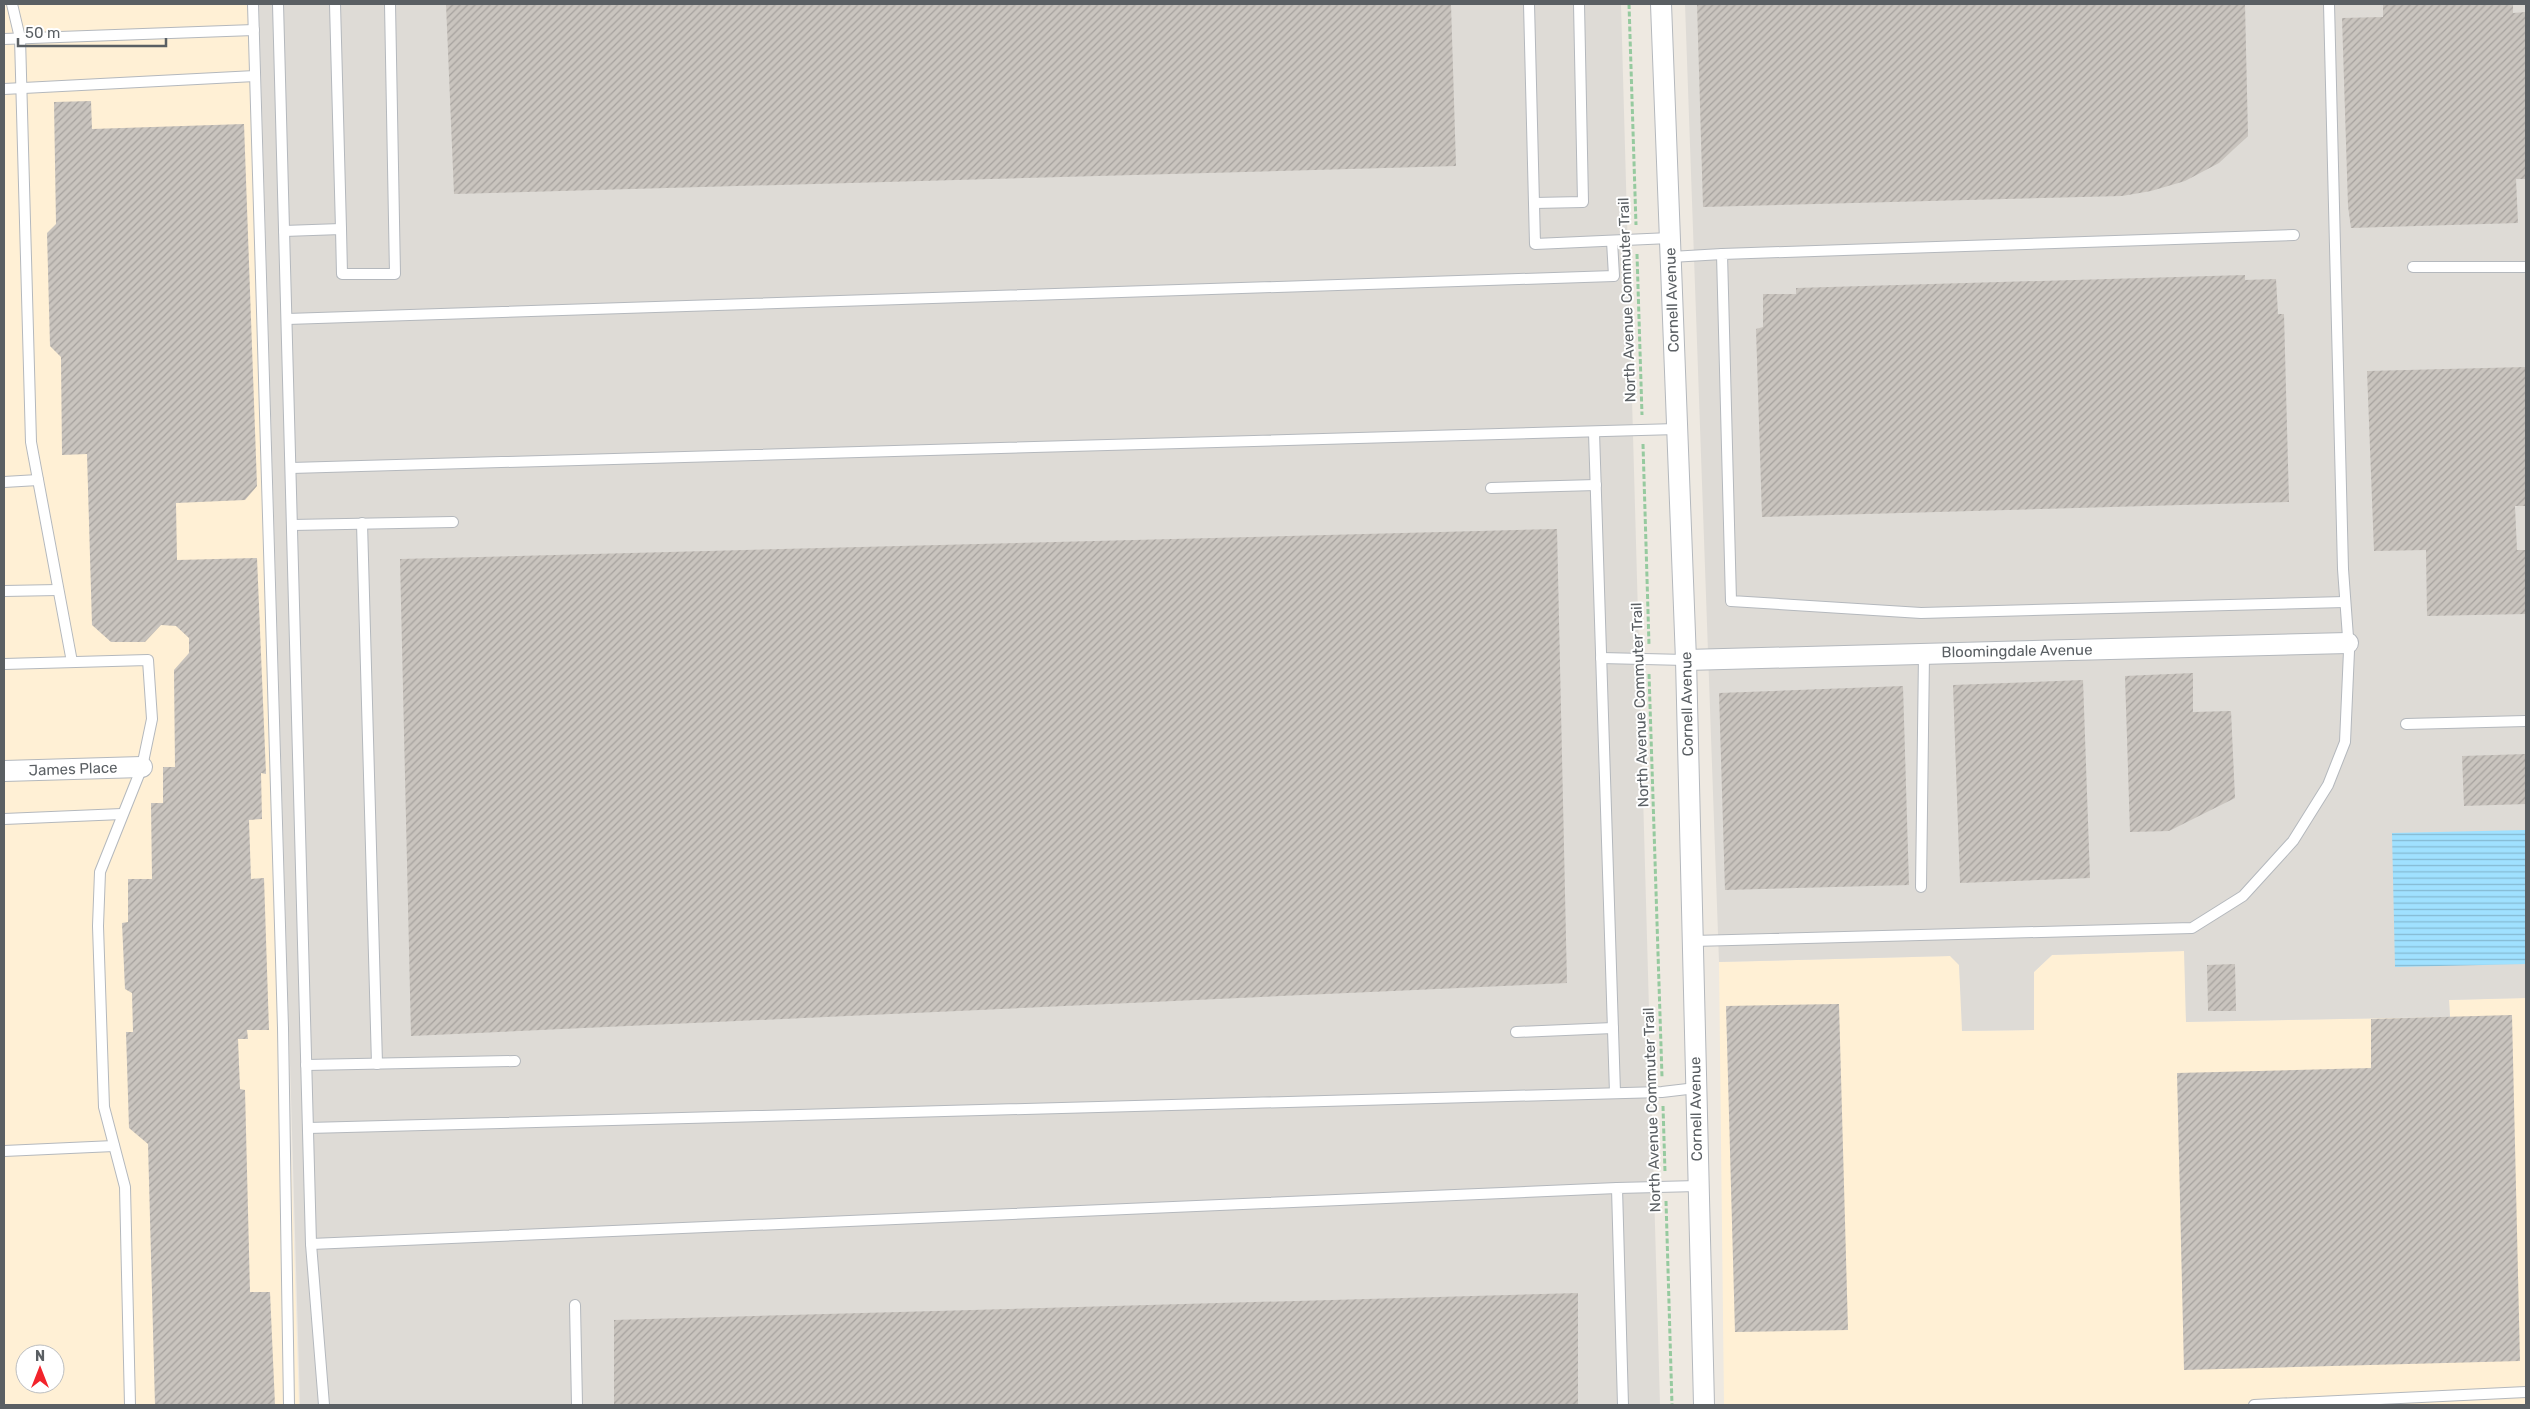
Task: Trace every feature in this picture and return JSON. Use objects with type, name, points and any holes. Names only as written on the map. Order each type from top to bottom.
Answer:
[{"type":"street","name":"Cornell Avenue","points":[[1661,4],[1686,660],[1704,1405]]},
{"type":"street","name":"Bloomingdale Avenue","points":[[1686,660],[2348,643]]},
{"type":"street","name":"James Place","points":[[4,771],[142,767]]},
{"type":"lane","points":[[12,4],[20,38],[31,442],[72,662]]},
{"type":"lane","points":[[253,4],[283,1018],[289,1405]]},
{"type":"lane","points":[[278,4],[311,1244],[324,1405]]},
{"type":"lane","points":[[335,4],[342,274],[395,274],[390,4]]},
{"type":"lane","points":[[1529,4],[1535,244],[1636,239],[1670,247],[1722,254],[2294,235]]},
{"type":"lane","points":[[1534,203],[1583,202],[1579,4]]},
{"type":"lane","points":[[1693,941],[2192,928],[2243,896],[2294,841],[2328,785],[2345,742],[2348,643],[2345,602],[2329,4]]},
{"type":"lane","points":[[4,39],[254,30]]},
{"type":"lane","points":[[4,88],[255,76]]},
{"type":"lane","points":[[284,230],[341,228]]},
{"type":"lane","points":[[287,319],[1614,276],[1612,241]]},
{"type":"lane","points":[[1722,254],[1731,601],[1921,613],[2345,602]]},
{"type":"lane","points":[[2413,267],[2526,267]]},
{"type":"lane","points":[[291,468],[1677,429]]},
{"type":"lane","points":[[1594,432],[1615,1093]]},
{"type":"lane","points":[[4,482],[38,480]]},
{"type":"lane","points":[[1491,488],[1596,485]]},
{"type":"lane","points":[[292,525],[453,522]]},
{"type":"lane","points":[[362,523],[376,1064]]},
{"type":"lane","points":[[4,591],[58,590]]},
{"type":"lane","points":[[1921,887],[1924,654]]},
{"type":"lane","points":[[1601,658],[1686,660]]},
{"type":"lane","points":[[4,664],[148,660],[152,719],[142,767],[100,872],[98,926],[104,1106],[125,1187],[130,1405]]},
{"type":"lane","points":[[2406,724],[2526,721]]},
{"type":"lane","points":[[4,819],[122,814]]},
{"type":"lane","points":[[1516,1032],[1613,1028]]},
{"type":"lane","points":[[306,1065],[515,1061]]},
{"type":"lane","points":[[308,1128],[1662,1092],[1696,1088]]},
{"type":"lane","points":[[4,1151],[114,1146]]},
{"type":"lane","points":[[311,1244],[1698,1186]]},
{"type":"lane","points":[[1617,1188],[1623,1405]]},
{"type":"lane","points":[[575,1305],[577,1405]]},
{"type":"lane","points":[[2254,1405],[2526,1392]]},
{"type":"path","name":"North Avenue Commuter Trail","points":[[1629,4],[1672,1405]]},
{"type":"shaded area","points":[[4,4],[255,4],[299,1405],[4,1405]]},
{"type":"shaded area","points":[[259,4],[1621,4],[1660,1405],[300,1405]]},
{"type":"shaded area","points":[[1685,4],[2526,4],[2526,998],[2449,1000],[2450,1017],[2186,1022],[2184,951],[2052,955],[2034,972],[2034,1030],[1962,1031],[1959,965],[1950,956],[1719,962]]},
{"type":"shaded area","points":[[2185,951],[2186,1022],[2450,1017],[2449,1000],[2526,998],[2526,1405],[1724,1405],[1719,962],[1951,956],[1959,964],[1963,1031],[2034,1030],[2034,972],[2052,955]]},
{"type":"water","points":[[2526,830],[2526,964],[2395,967],[2392,833]]},
{"type":"building","points":[[446,4],[1451,4],[1456,166],[454,194]]},
{"type":"building","points":[[1697,4],[2245,4],[2248,136],[2219,163],[2185,181],[2151,191],[2122,196],[1703,207]]},
{"type":"building","points":[[2383,4],[2513,4],[2513,13],[2526,12],[2526,179],[2516,179],[2518,223],[2351,228],[2348,206],[2342,18],[2383,17]]},
{"type":"building","points":[[91,101],[92,129],[244,124],[257,486],[245,500],[176,503],[177,560],[257,558],[266,774],[261,773],[262,819],[249,820],[251,879],[264,878],[269,1030],[247,1030],[248,1039],[238,1039],[240,1089],[245,1090],[250,1292],[270,1292],[275,1405],[155,1405],[148,1144],[129,1128],[126,1032],[133,1032],[132,993],[125,989],[122,923],[128,922],[128,879],[152,879],[151,803],[163,803],[163,767],[175,767],[174,670],[189,653],[189,638],[176,626],[161,625],[145,642],[111,642],[92,625],[87,454],[62,455],[61,357],[50,346],[47,233],[56,224],[54,102]]},
{"type":"building","points":[[2245,275],[2245,280],[2276,279],[2278,314],[2284,314],[2289,502],[1762,517],[1756,329],[1763,327],[1763,294],[1796,294],[1796,288]]},
{"type":"building","points":[[2526,367],[2526,506],[2515,506],[2517,550],[2526,550],[2526,614],[2427,616],[2426,550],[2374,551],[2367,371]]},
{"type":"building","points":[[1557,529],[1567,983],[411,1036],[400,559]]},
{"type":"building","points":[[2193,673],[2193,712],[2231,711],[2235,798],[2169,831],[2130,832],[2125,676]]},
{"type":"building","points":[[2083,680],[2090,878],[1960,883],[1953,685]]},
{"type":"building","points":[[1903,686],[1909,885],[1725,890],[1719,693]]},
{"type":"building","points":[[2526,754],[2526,804],[2464,806],[2462,756]]},
{"type":"building","points":[[2235,964],[2236,1011],[2208,1011],[2207,965]]},
{"type":"building","points":[[1839,1004],[1848,1330],[1735,1332],[1726,1006]]},
{"type":"building","points":[[2512,1015],[2520,1361],[2184,1370],[2177,1073],[2371,1068],[2371,1019]]},
{"type":"building","points":[[1578,1293],[1578,1405],[614,1405],[614,1320]]}]
